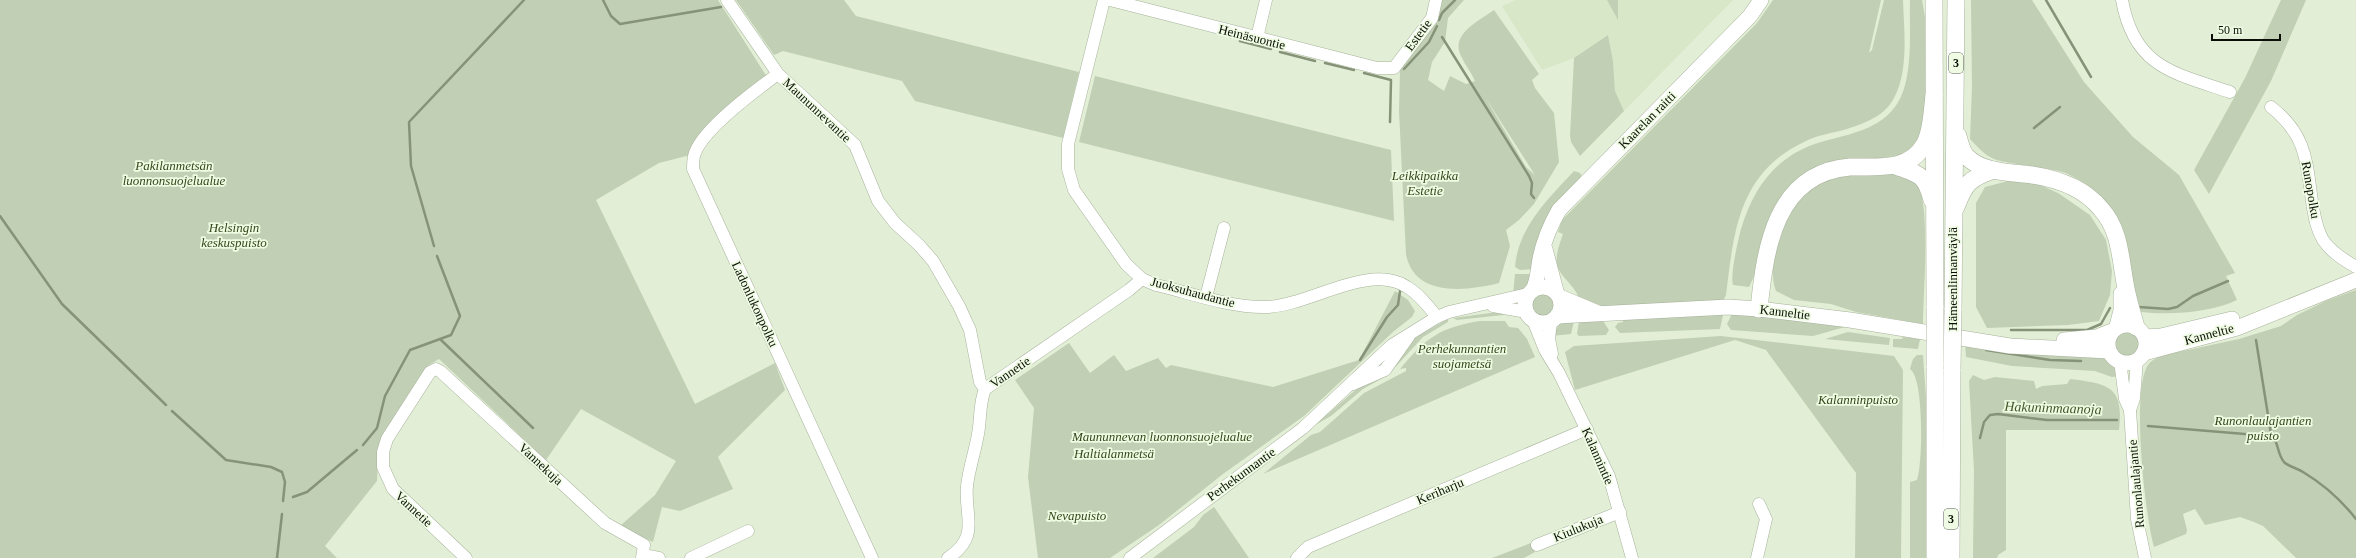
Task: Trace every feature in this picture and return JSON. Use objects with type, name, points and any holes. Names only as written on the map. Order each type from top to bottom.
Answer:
[{"type":"highway","name":"Hämeenlinnanväylä","points":[[1934,0],[1934,95],[1952,310],[1944,368],[1935,558]]},
{"type":"highway","name":"Hämeenlinnanväylä","points":[[1951,558],[1944,368],[1935,308],[1955,126],[1956,0]]},
{"type":"highway","points":[[1759,309],[1770,240],[1777,218],[1789,199],[1812,179],[1832,170],[1896,166],[1910,159],[1924,146],[1927,139],[1934,95]]},
{"type":"highway","points":[[1955,126],[1961,150],[1966,156],[1994,170],[2050,179],[2075,188],[2092,198],[2111,221],[2117,235],[2125,285],[2140,332]]},
{"type":"highway","points":[[1896,166],[1920,176],[1928,184],[1944,216],[1963,188],[1971,180],[1994,170]]},
{"type":"highway","points":[[2115,329],[2125,285]]},
{"type":"main road","name":"Kaarelan raitti","points":[[1530,292],[1537,282],[1540,258],[1545,246],[1548,230],[1559,210],[1750,16],[1762,0]]},
{"type":"main road","name":"Kaarelan raitti","points":[[1545,246],[1558,294]]},
{"type":"main road","name":"Kanneltie","points":[[2140,356],[2236,328],[2273,311],[2356,280]]},
{"type":"main road","points":[[1544,286],[1558,294],[1561,309],[1554,319],[1543,323],[1530,316],[1525,303],[1530,292],[1544,286]]},
{"type":"main road","name":"Kanneltie","points":[[1558,294],[1598,313]]},
{"type":"main road","name":"Kanneltie","points":[[1554,319],[1598,313],[1728,307],[1759,309],[1971,339],[2010,346],[2109,351]]},
{"type":"main road","name":"Kanneltie","points":[[2140,332],[2161,336],[2195,327],[2273,311]]},
{"type":"main road","points":[[2127,324],[2140,332],[2146,345],[2140,356],[2129,363],[2120,362],[2109,351],[2108,340],[2115,329],[2127,324]]},
{"type":"main road","name":"Kanneltie","points":[[1971,339],[2073,340],[2097,337],[2115,329]]},
{"type":"street","name":"Maununnevantie","points":[[727,0],[778,74],[855,145],[878,201],[895,223],[933,260],[959,306],[970,330],[980,382],[985,389]]},
{"type":"street","name":"Juoksuhaudantie","points":[[1104,0],[1068,144],[1068,169],[1074,190],[1083,205],[1126,264],[1142,279],[1156,285],[1246,306],[1268,307],[1315,296],[1368,279],[1381,278],[1395,280],[1407,287],[1437,317]]},
{"type":"street","name":"Heinäsuontie","points":[[1110,0],[1378,68],[1394,68]]},
{"type":"street","points":[[1256,38],[1266,0]]},
{"type":"street","name":"Estetie","points":[[1394,68],[1432,18],[1436,0]]},
{"type":"street","points":[[2122,0],[2129,30],[2148,56],[2172,72],[2230,92]]},
{"type":"street","name":"Ladonlukonpolku","points":[[778,74],[743,101],[710,131],[694,154],[694,169],[872,558]]},
{"type":"street","name":"Runopolku","points":[[2271,107],[2290,123],[2298,136],[2304,151],[2315,219],[2320,234],[2329,247],[2356,267]]},
{"type":"street","points":[[1206,297],[1224,228]]},
{"type":"street","name":"Vannetie","points":[[948,558],[958,550],[967,537],[970,517],[967,487],[978,434],[980,404],[985,389],[1129,290],[1142,279]]},
{"type":"street","name":"Perhekunnantie","points":[[1130,558],[1303,428],[1350,386],[1392,345],[1409,336],[1437,317],[1462,308],[1488,304],[1530,292]]},
{"type":"street","name":"Perhekunnantie","points":[[1488,304],[1530,316]]},
{"type":"street","name":"Kalannintie","points":[[1530,316],[1545,350],[1552,359],[1609,476],[1632,558]]},
{"type":"street","name":"Kalannintie","points":[[1552,359],[1549,339],[1554,319]]},
{"type":"street","name":"Runonlaulajantie","points":[[2130,410],[2134,398],[2140,356]]},
{"type":"street","name":"Runonlaulajantie","points":[[2120,362],[2125,399],[2130,410],[2137,519],[2145,558]]},
{"type":"street","name":"Vannetie","points":[[436,369],[430,372],[387,439],[383,452],[383,467],[393,489],[466,558]]},
{"type":"street","name":"Vannekuja","points":[[436,369],[440,371],[605,524],[644,545],[642,557]]},
{"type":"street","name":"Keriharju","points":[[1297,558],[1308,547],[1587,429]]},
{"type":"street","points":[[1757,558],[1766,519],[1759,504]]},
{"type":"street","name":"Kiulukuja","points":[[1537,545],[1620,512]]},
{"type":"street","points":[[691,558],[748,531]]},
{"type":"street","points":[[642,557],[659,558]]},
{"type":"shaded area","points":[[1516,0],[1607,0],[1618,19],[1618,0],[1733,0],[1624,111],[1615,91],[1613,61],[1608,35],[1574,58],[1542,70],[1502,6]]},
{"type":"green space","name":"Helsingin keskuspuisto","points":[[0,0],[718,0],[769,80],[694,154],[659,163],[596,200],[695,404],[775,363],[785,390],[718,457],[733,489],[680,511],[662,507],[653,542],[620,526],[655,495],[676,461],[581,409],[546,460],[439,359],[429,365],[379,443],[377,481],[325,546],[337,558],[0,558]]},
{"type":"green space","points":[[736,0],[844,0],[856,16],[1079,72],[1063,138],[915,101],[902,81],[783,51],[774,55]]},
{"type":"green space","name":"Leikkipaikka Estetie","points":[[1440,0],[1464,0],[1448,18],[1445,42],[1432,62],[1428,80],[1444,91],[1450,76],[1466,84],[1475,81],[1461,56],[1459,41],[1468,29],[1494,10],[1539,74],[1532,80],[1535,88],[1554,113],[1559,162],[1534,204],[1519,220],[1506,230],[1510,246],[1499,283],[1472,288],[1444,288],[1431,285],[1419,278],[1411,268],[1406,254],[1399,111],[1400,70]],"holes":[[[1485,97],[1535,175],[1526,167]]]},
{"type":"green space","points":[[1607,0],[1618,0],[1618,20]]},
{"type":"green space","points":[[1773,0],[1881,0],[1869,53],[1872,50],[1884,0],[1903,0],[1905,37],[1904,63],[1899,87],[1894,98],[1885,110],[1874,118],[1847,129],[1825,134],[1804,142],[1782,155],[1766,170],[1753,187],[1737,226],[1732,248],[1726,295],[1723,301],[1615,308],[1579,302],[1576,292],[1562,275],[1557,265],[1557,253],[1563,234],[1558,232],[1562,220],[1757,23]]},
{"type":"green space","points":[[1910,0],[1922,0],[1925,17],[1925,113],[1920,136],[1911,149],[1901,155],[1874,159],[1795,182],[1774,208],[1766,229],[1756,272],[1749,287],[1733,285],[1733,266],[1736,249],[1746,213],[1760,186],[1769,174],[1792,155],[1805,148],[1863,130],[1873,125],[1890,113],[1897,104],[1906,81],[1910,54]]},
{"type":"green space","points":[[1971,0],[2032,0],[2084,82],[2133,137],[2179,175],[2235,273],[2226,276],[2237,300],[2201,311],[2160,313],[2135,311],[2131,269],[2124,232],[2116,216],[2105,201],[2090,187],[2070,175],[2055,170],[1996,160],[1984,153],[1970,139],[1972,87]]},
{"type":"green space","points":[[2281,0],[2306,0],[2271,81],[2209,194],[2194,170],[2245,78]]},
{"type":"green space","points":[[1608,35],[1613,61],[1615,91],[1624,111],[1580,156],[1571,142],[1570,136],[1574,58]]},
{"type":"green space","points":[[1095,76],[1391,150],[1394,221],[1079,142]]},
{"type":"green space","points":[[1574,171],[1580,173],[1583,178],[1554,209],[1542,228],[1536,252],[1535,269],[1520,270],[1515,267],[1517,252],[1528,226],[1545,203]]},
{"type":"green space","points":[[1855,174],[1898,175],[1911,179],[1917,184],[1921,194],[1924,209],[1925,229],[1923,324],[1856,312],[1831,304],[1794,300],[1776,291],[1773,271],[1776,246],[1788,212],[1798,199],[1814,187],[1837,176]]},
{"type":"green space","points":[[2008,181],[2038,184],[2058,193],[2090,215],[2106,240],[2112,271],[2110,295],[2099,321],[2068,325],[1987,328],[1976,307],[1976,203],[1985,187]]},
{"type":"green space","points":[[1515,274],[1535,274],[1525,289],[1513,295]]},
{"type":"green space","name":"Runonlaulajantien puisto","points":[[2356,290],[2356,558],[2296,558],[2263,526],[2240,517],[2205,525],[2195,509],[2183,514],[2187,530],[2186,534],[2154,547],[2147,509],[2141,454],[2140,425],[2140,400],[2143,379],[2148,365],[2155,359],[2169,354],[2239,339],[2281,326],[2297,315],[2328,300]]},
{"type":"green space","name":"Haltialanmetsä","points":[[1395,291],[1408,300],[1415,311],[1412,317],[1394,331],[1304,416],[1223,474],[1159,525],[1110,558],[1038,558],[1028,477],[1034,408],[1015,380],[1069,343],[1090,373],[1114,355],[1126,371],[1158,358],[1166,368],[1171,365],[1273,387],[1359,360]]},
{"type":"green space","points":[[1544,292],[1549,293],[1555,299],[1555,309],[1549,315],[1544,316],[1539,315],[1533,309],[1532,304],[1533,299],[1539,293]]},
{"type":"green space","points":[[1498,312],[1505,313],[1503,315],[1457,320],[1453,318]]},
{"type":"green space","points":[[1732,314],[1787,318],[1845,327],[1813,336],[1731,330],[1727,324]]},
{"type":"green space","points":[[1723,315],[1720,329],[1620,333],[1615,327],[1618,323],[1623,322],[1623,319]]},
{"type":"green space","points":[[1448,319],[1448,322],[1423,337],[1388,375],[1363,389],[1331,416],[1315,425],[1419,335]]},
{"type":"green space","name":"Perhekunnantien suojametsä","points":[[1480,321],[1505,321],[1509,327],[1518,328],[1527,339],[1535,357],[1263,474],[1311,435],[1320,432],[1364,393],[1406,371],[1406,368],[1400,369],[1426,342],[1454,327]]},
{"type":"green space","points":[[1574,321],[1571,334],[1552,336],[1560,324]]},
{"type":"green space","points":[[1579,321],[1603,321],[1609,330],[1606,335],[1579,336],[1577,334]]},
{"type":"green space","points":[[2126,330],[2135,334],[2139,343],[2135,352],[2126,356],[2117,352],[2113,343],[2117,334]]},
{"type":"green space","points":[[1848,332],[1890,338],[1889,345],[1825,339]]},
{"type":"green space","name":"Kalanninpuisto","points":[[1721,336],[1894,356],[1903,370],[1901,558],[1855,558],[1856,473],[1766,350],[1735,340],[1575,390],[1565,352],[1574,346]]},
{"type":"green space","points":[[1903,337],[1920,339],[1918,349],[1893,347],[1893,339],[1902,339]]},
{"type":"green space","points":[[1965,344],[2103,357],[2117,369],[2118,376],[2112,377],[2095,371],[2012,366],[1966,357]]},
{"type":"green space","points":[[1917,355],[1923,355],[1927,411],[1927,558],[1910,558],[1910,482],[1917,480],[1921,440],[1918,387],[1915,375],[1910,369],[1913,359]]},
{"type":"green space","points":[[1973,375],[1984,380],[1995,377],[2034,381],[2036,389],[2042,386],[2067,384],[2070,379],[2095,383],[2111,390],[2116,396],[2119,404],[2119,430],[2006,430],[2006,550],[1998,555],[1997,558],[1973,558],[1974,471],[1969,381]]},
{"type":"green space","points":[[1214,507],[1249,558],[1153,558],[1194,527],[1203,515]]},
{"type":"green space","points":[[1531,543],[1535,552],[1524,558],[1492,558]]},
{"type":"waterway","points":[[434,246],[411,166],[409,122],[524,0]]},
{"type":"waterway","points":[[603,0],[611,16],[620,24],[721,7]]},
{"type":"waterway","points":[[1439,20],[1442,13],[1455,0]]},
{"type":"waterway","points":[[2046,0],[2091,77]]},
{"type":"waterway","points":[[1404,69],[1429,42],[1437,26]]},
{"type":"waterway","points":[[1442,37],[1529,176],[1532,183],[1531,194],[1534,198]]},
{"type":"waterway","points":[[1240,41],[1271,49]]},
{"type":"waterway","points":[[1280,52],[1315,61]]},
{"type":"waterway","points":[[1325,63],[1354,70]]},
{"type":"waterway","points":[[1364,73],[1391,80],[1390,122]]},
{"type":"waterway","points":[[2034,128],[2060,107]]},
{"type":"waterway","points":[[0,216],[62,304],[166,405]]},
{"type":"waterway","points":[[363,445],[377,428],[385,396],[410,350],[451,335],[460,316],[437,256]]},
{"type":"waterway","points":[[2139,307],[2168,309],[2177,307],[2193,296],[2228,281]]},
{"type":"waterway","points":[[1360,360],[1387,317],[1398,305],[1400,291]]},
{"type":"waterway","points":[[2011,330],[2087,330],[2101,324],[2110,308]]},
{"type":"waterway","points":[[440,339],[533,428]]},
{"type":"waterway","points":[[2256,340],[2271,434]]},
{"type":"waterway","points":[[1986,350],[2050,360],[2081,361]]},
{"type":"waterway","points":[[172,411],[226,460],[271,467],[282,472],[285,482],[283,501]]},
{"type":"waterway","name":"Hakuninmaanoja","points":[[1980,438],[1984,422],[1990,415],[1998,414],[2047,420],[2117,420]]},
{"type":"waterway","name":"Hakuninmaanoja","points":[[2148,426],[2257,435]]},
{"type":"waterway","name":"Hakuninmaanoja","points":[[2266,434],[2271,434],[2274,437],[2284,462],[2303,472],[2325,487],[2356,519]]},
{"type":"waterway","points":[[293,497],[307,492],[357,450]]},
{"type":"waterway","points":[[277,558],[282,514]]},
{"type":"park label","name":"Pakilanmetsän luonnonsuojelualue","points":[[174,172]]},
{"type":"park label","name":"Maununnevan luonnonsuojelualue","points":[[1162,436]]},
{"type":"park label","name":"Nevapuisto","points":[[1077,515]]}]
